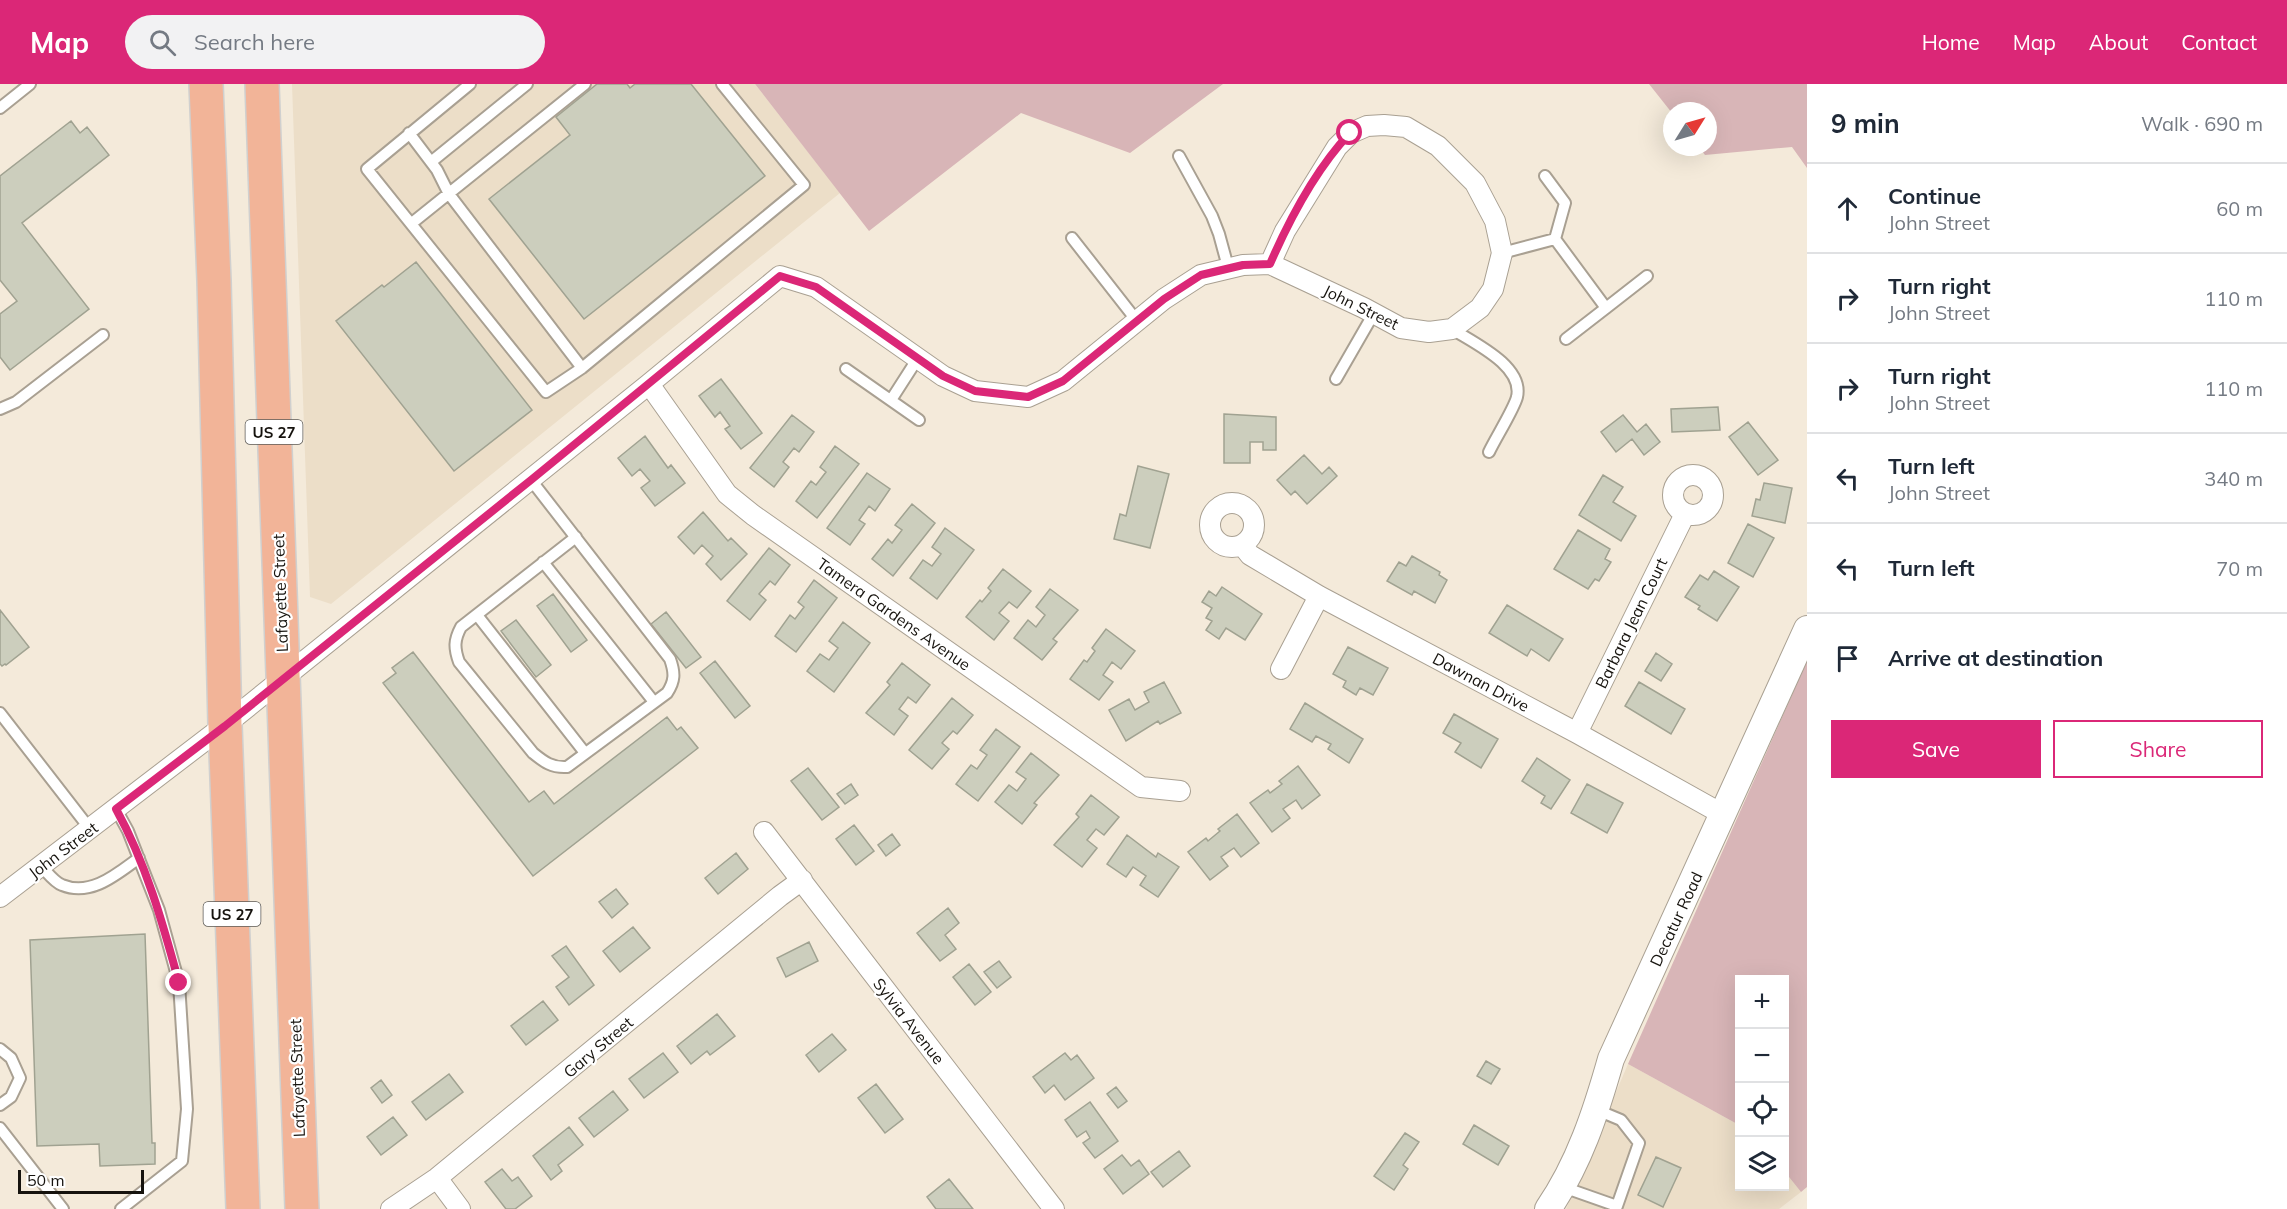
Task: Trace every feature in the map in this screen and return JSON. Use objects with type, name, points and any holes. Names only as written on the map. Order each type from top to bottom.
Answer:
[{"type":"highway","name":"US 27","points":[[206,84],[214,281],[225,726],[243,1209]]},
{"type":"highway","name":"Lafayette Street","points":[[262,84],[302,1209]]},
{"type":"street","points":[[1270,264],[1285,231],[1337,147],[1350,133],[1367,126],[1406,127],[1438,146],[1475,183],[1495,221],[1502,253],[1493,289],[1480,308],[1452,329]]},
{"type":"street","name":"John Street","points":[[0,897],[225,726],[283,677],[650,384],[780,276],[816,287],[943,376],[975,391],[1028,397],[1063,381],[1164,299],[1201,275],[1228,267],[1270,264],[1401,328],[1429,332],[1452,329]]},
{"type":"street","name":"Tamera Gardens Avenue","points":[[650,384],[727,494],[753,515],[1141,786],[1180,791]]},
{"type":"street","name":"Barbara Jean Court","points":[[1577,733],[1685,514]]},
{"type":"street","name":"Dawnan Drive","points":[[1242,545],[1250,555],[1319,596],[1577,733],[1724,815]]},
{"type":"street","points":[[1281,669],[1319,596]]},
{"type":"street","name":"Decatur Road","points":[[1548,1209],[1563,1187],[1597,1110],[1611,1059],[1807,629]]},
{"type":"street","name":"Sylvia Avenue","points":[[764,832],[1054,1209]]},
{"type":"street","name":"Gary Street","points":[[391,1209],[437,1178],[802,880]]},
{"type":"street","points":[[437,1178],[460,1209]]},
{"type":"lane","points":[[0,108],[30,84]]},
{"type":"lane","points":[[470,84],[367,169],[546,392],[582,368],[804,185],[722,84]]},
{"type":"lane","points":[[431,162],[527,84]]},
{"type":"lane","points":[[412,223],[585,84]]},
{"type":"lane","points":[[409,133],[431,162],[449,194],[582,368]]},
{"type":"lane","points":[[1179,156],[1212,216],[1228,267]]},
{"type":"lane","points":[[1545,176],[1565,204],[1555,239]]},
{"type":"lane","points":[[1072,238],[1137,321]]},
{"type":"lane","points":[[1502,253],[1555,239]]},
{"type":"lane","points":[[1555,239],[1605,308]]},
{"type":"lane","points":[[1566,339],[1647,276]]},
{"type":"lane","points":[[1336,378],[1374,313]]},
{"type":"lane","points":[[1452,329],[1508,366],[1516,379],[1517,396],[1489,452]]},
{"type":"lane","points":[[0,410],[16,402],[103,335]]},
{"type":"lane","points":[[891,400],[918,358]]},
{"type":"lane","points":[[846,369],[919,420]]},
{"type":"lane","points":[[531,480],[576,537],[670,660],[674,672],[673,684],[667,693],[567,767],[556,768],[533,753],[459,662],[455,649],[456,638],[461,627],[576,537]]},
{"type":"lane","points":[[543,562],[654,702]]},
{"type":"lane","points":[[477,615],[585,753]]},
{"type":"lane","points":[[0,713],[90,829]]},
{"type":"lane","points":[[116,809],[128,831],[159,909],[179,983],[187,1109],[182,1161],[121,1209]]},
{"type":"lane","points":[[41,866],[60,885],[78,889],[107,882],[138,858]]},
{"type":"lane","points":[[0,1049],[11,1058],[20,1078],[11,1096],[0,1105]]},
{"type":"lane","points":[[1563,1187],[1618,1208],[1639,1143],[1621,1120],[1597,1110]]},
{"type":"lane","points":[[0,1128],[63,1209]]},
{"type":"shaded area","points":[[292,84],[755,84],[840,193],[331,604],[310,597]]},
{"type":"shaded area","points":[[755,84],[1223,84],[1130,153],[1021,113],[869,231]]},
{"type":"shaded area","points":[[1649,84],[1807,84],[1807,168],[1792,147],[1717,154],[1717,102],[1663,102]]},
{"type":"shaded area","points":[[1807,661],[1807,1187],[1801,1192],[1789,1177],[1789,975],[1735,975],[1735,1123],[1628,1064]]},
{"type":"shaded area","points":[[1628,1064],[1735,1123],[1735,1191],[1789,1191],[1789,1177],[1801,1192],[1779,1209],[1566,1209]]},
{"type":"building","points":[[597,84],[627,84],[630,88],[635,84],[691,84],[765,176],[584,319],[489,199],[570,135],[556,117]]},
{"type":"building","points":[[71,121],[80,133],[87,127],[109,155],[22,223],[89,309],[10,370],[0,357],[0,314],[17,301],[0,280],[0,176]]},
{"type":"building","points":[[416,262],[532,410],[454,471],[336,321]]},
{"type":"building","points":[[721,379],[762,433],[741,449],[725,429],[730,426],[720,412],[715,417],[699,396]]},
{"type":"building","points":[[1718,407],[1720,430],[1672,432],[1671,409]]},
{"type":"building","points":[[1224,414],[1276,417],[1276,450],[1263,450],[1263,442],[1250,442],[1250,463],[1224,463]]},
{"type":"building","points":[[792,415],[814,432],[799,452],[794,448],[783,462],[789,467],[774,487],[750,468]]},
{"type":"building","points":[[1623,415],[1637,432],[1646,424],[1660,442],[1644,455],[1632,439],[1616,452],[1601,432]]},
{"type":"building","points":[[1748,422],[1778,460],[1758,475],[1729,437]]},
{"type":"building","points":[[645,436],[668,468],[671,465],[685,483],[655,506],[641,488],[650,481],[640,469],[632,476],[618,458]]},
{"type":"building","points":[[835,446],[859,464],[817,518],[796,501],[811,481],[816,485],[826,472],[820,467]]},
{"type":"building","points":[[1304,455],[1322,474],[1329,467],[1337,476],[1307,504],[1295,491],[1291,495],[1277,480]]},
{"type":"building","points":[[1138,466],[1169,474],[1150,548],[1114,539],[1120,514],[1126,516]]},
{"type":"building","points":[[867,473],[890,489],[875,511],[869,506],[859,520],[865,524],[850,545],[827,528]]},
{"type":"building","points":[[1603,475],[1623,487],[1613,502],[1636,516],[1621,541],[1579,515]]},
{"type":"building","points":[[1764,483],[1792,488],[1785,523],[1752,516],[1756,499],[1760,500]]},
{"type":"building","points":[[912,504],[935,523],[893,576],[872,559],[888,539],[892,543],[902,530],[895,525]]},
{"type":"building","points":[[703,512],[728,541],[731,538],[747,554],[721,580],[706,564],[713,556],[702,545],[694,554],[678,537]]},
{"type":"building","points":[[1748,524],[1774,538],[1753,577],[1728,563]]},
{"type":"building","points":[[945,528],[974,550],[937,599],[910,578],[923,560],[932,566],[941,554],[932,547]]},
{"type":"building","points":[[1578,530],[1610,549],[1605,559],[1611,562],[1599,581],[1595,579],[1588,589],[1554,569]]},
{"type":"building","points":[[769,548],[790,565],[775,585],[770,581],[759,594],[766,600],[750,620],[727,601]]},
{"type":"building","points":[[1412,556],[1440,572],[1439,575],[1447,580],[1435,603],[1414,591],[1412,595],[1387,581],[1399,562],[1406,566]]},
{"type":"building","points":[[1003,569],[1031,591],[1017,608],[1009,602],[999,613],[1009,621],[994,640],[966,617],[991,591],[988,588]]},
{"type":"building","points":[[1714,571],[1739,587],[1717,621],[1685,597],[1700,575],[1708,580]]},
{"type":"building","points":[[814,580],[837,598],[796,652],[775,636],[790,615],[795,619],[804,607],[798,602]]},
{"type":"building","points":[[1222,587],[1262,614],[1245,640],[1226,628],[1219,639],[1206,630],[1212,621],[1206,618],[1212,608],[1202,602],[1209,591],[1216,596]]},
{"type":"building","points":[[1050,589],[1078,610],[1053,639],[1057,642],[1042,660],[1014,638],[1028,620],[1036,627],[1045,615],[1036,607]]},
{"type":"building","points":[[553,594],[587,640],[571,652],[537,606]]},
{"type":"building","points":[[1507,605],[1563,639],[1549,661],[1531,649],[1527,656],[1489,633]]},
{"type":"building","points":[[0,610],[29,647],[2,666],[0,664]]},
{"type":"building","points":[[666,612],[701,657],[686,668],[651,624]]},
{"type":"building","points":[[516,620],[551,665],[536,677],[501,631]]},
{"type":"building","points":[[843,622],[870,643],[834,692],[807,671],[820,654],[829,660],[838,648],[829,641]]},
{"type":"building","points":[[1106,629],[1135,651],[1121,669],[1112,662],[1103,675],[1113,682],[1099,700],[1070,679],[1084,660],[1087,662],[1095,651],[1092,648]]},
{"type":"building","points":[[1348,647],[1388,668],[1373,695],[1360,688],[1356,695],[1343,687],[1346,681],[1333,674]]},
{"type":"building","points":[[413,652],[529,802],[544,791],[554,804],[667,717],[677,730],[681,727],[698,748],[533,876],[383,683],[396,673],[392,668]]},
{"type":"building","points":[[1656,653],[1672,664],[1661,681],[1645,671]]},
{"type":"building","points":[[715,661],[750,706],[735,718],[700,673]]},
{"type":"building","points":[[902,663],[930,685],[916,703],[908,697],[899,709],[908,716],[894,735],[866,713],[890,685],[887,682]]},
{"type":"building","points":[[1164,682],[1181,713],[1160,724],[1158,721],[1126,741],[1109,710],[1129,699],[1135,710],[1149,702],[1144,692]]},
{"type":"building","points":[[1639,682],[1685,709],[1671,734],[1625,706]]},
{"type":"building","points":[[952,698],[973,715],[957,734],[953,731],[942,743],[949,749],[932,769],[909,750]]},
{"type":"building","points":[[1305,703],[1363,739],[1349,763],[1328,749],[1331,744],[1316,736],[1312,742],[1290,729]]},
{"type":"building","points":[[1454,714],[1498,739],[1481,768],[1455,752],[1461,743],[1443,733]]},
{"type":"building","points":[[996,729],[1020,747],[978,801],[956,784],[971,765],[977,769],[987,755],[980,750]]},
{"type":"building","points":[[1031,753],[1059,775],[1034,803],[1037,805],[1022,824],[995,802],[1009,785],[1017,791],[1026,779],[1016,772]]},
{"type":"building","points":[[1537,758],[1570,780],[1551,809],[1541,803],[1545,796],[1522,781]]},
{"type":"building","points":[[1298,766],[1320,795],[1302,809],[1296,800],[1283,809],[1290,818],[1272,832],[1250,803],[1268,790],[1270,793],[1282,784],[1279,781]]},
{"type":"building","points":[[808,768],[839,807],[822,820],[791,781]]},
{"type":"building","points":[[851,784],[858,795],[845,804],[837,794]]},
{"type":"building","points":[[1587,784],[1623,803],[1607,833],[1571,813]]},
{"type":"building","points":[[1091,795],[1119,817],[1104,835],[1096,829],[1087,840],[1097,848],[1082,867],[1054,845],[1079,817],[1076,814]]},
{"type":"building","points":[[1237,814],[1259,843],[1241,857],[1234,848],[1221,857],[1228,866],[1210,880],[1188,852],[1206,838],[1208,841],[1220,831],[1218,829]]},
{"type":"building","points":[[854,825],[874,851],[856,865],[836,839]]},
{"type":"building","points":[[892,834],[900,845],[886,856],[878,845]]},
{"type":"building","points":[[1127,835],[1156,857],[1158,853],[1179,867],[1158,897],[1140,885],[1146,876],[1133,867],[1126,877],[1107,864]]},
{"type":"building","points":[[736,853],[748,869],[718,894],[705,878]]},
{"type":"building","points":[[616,889],[628,904],[612,918],[599,902]]},
{"type":"building","points":[[948,908],[959,923],[945,935],[956,949],[940,961],[917,933]]},
{"type":"building","points":[[633,927],[650,948],[620,972],[603,951]]},
{"type":"building","points":[[145,934],[152,1143],[155,1143],[155,1164],[100,1166],[99,1144],[37,1146],[30,940]]},
{"type":"building","points":[[809,942],[818,961],[786,977],[777,958]]},
{"type":"building","points":[[566,946],[594,985],[569,1005],[556,987],[569,977],[552,956]]},
{"type":"building","points":[[999,961],[1011,977],[997,988],[984,972]]},
{"type":"building","points":[[969,964],[991,992],[975,1005],[953,977]]},
{"type":"building","points":[[543,1001],[558,1020],[526,1045],[511,1026]]},
{"type":"building","points":[[717,1014],[735,1036],[710,1055],[707,1051],[691,1064],[677,1046]]},
{"type":"building","points":[[832,1034],[846,1050],[819,1072],[806,1055]]},
{"type":"building","points":[[663,1053],[678,1072],[644,1098],[629,1079]]},
{"type":"building","points":[[1065,1053],[1071,1060],[1077,1055],[1094,1078],[1065,1100],[1054,1085],[1045,1093],[1033,1077]]},
{"type":"building","points":[[1486,1061],[1500,1069],[1491,1084],[1477,1076]]},
{"type":"building","points":[[449,1074],[463,1092],[426,1120],[412,1102]]},
{"type":"building","points":[[381,1080],[392,1095],[382,1103],[371,1088]]},
{"type":"building","points":[[876,1084],[903,1119],[885,1133],[858,1098]]},
{"type":"building","points":[[1116,1087],[1127,1101],[1118,1108],[1107,1094]]},
{"type":"building","points":[[613,1091],[628,1110],[594,1137],[579,1118]]},
{"type":"building","points":[[1090,1102],[1118,1141],[1095,1158],[1083,1143],[1090,1138],[1086,1131],[1077,1137],[1065,1120]]},
{"type":"building","points":[[393,1117],[407,1135],[381,1155],[367,1137]]},
{"type":"building","points":[[1474,1125],[1509,1146],[1498,1165],[1463,1144]]},
{"type":"building","points":[[569,1127],[583,1145],[558,1165],[562,1171],[551,1180],[533,1156]]},
{"type":"building","points":[[1405,1133],[1419,1142],[1403,1165],[1408,1169],[1394,1190],[1374,1176]]},
{"type":"building","points":[[1179,1151],[1190,1166],[1163,1187],[1151,1172]]},
{"type":"building","points":[[1122,1155],[1131,1166],[1139,1160],[1149,1174],[1123,1194],[1104,1169]]},
{"type":"building","points":[[1656,1157],[1681,1168],[1663,1207],[1638,1195]]},
{"type":"building","points":[[502,1169],[512,1181],[518,1177],[532,1196],[515,1209],[506,1209],[485,1182]]},
{"type":"building","points":[[949,1179],[973,1209],[936,1209],[927,1197]]},
{"type":"route","points":[[179,983],[159,909],[128,831],[116,809],[225,726],[283,677],[650,384],[780,276],[816,287],[943,376],[975,391],[1028,397],[1063,381],[1164,299],[1201,275],[1228,267],[1270,264],[1308,190],[1337,147],[1350,133]]}]
